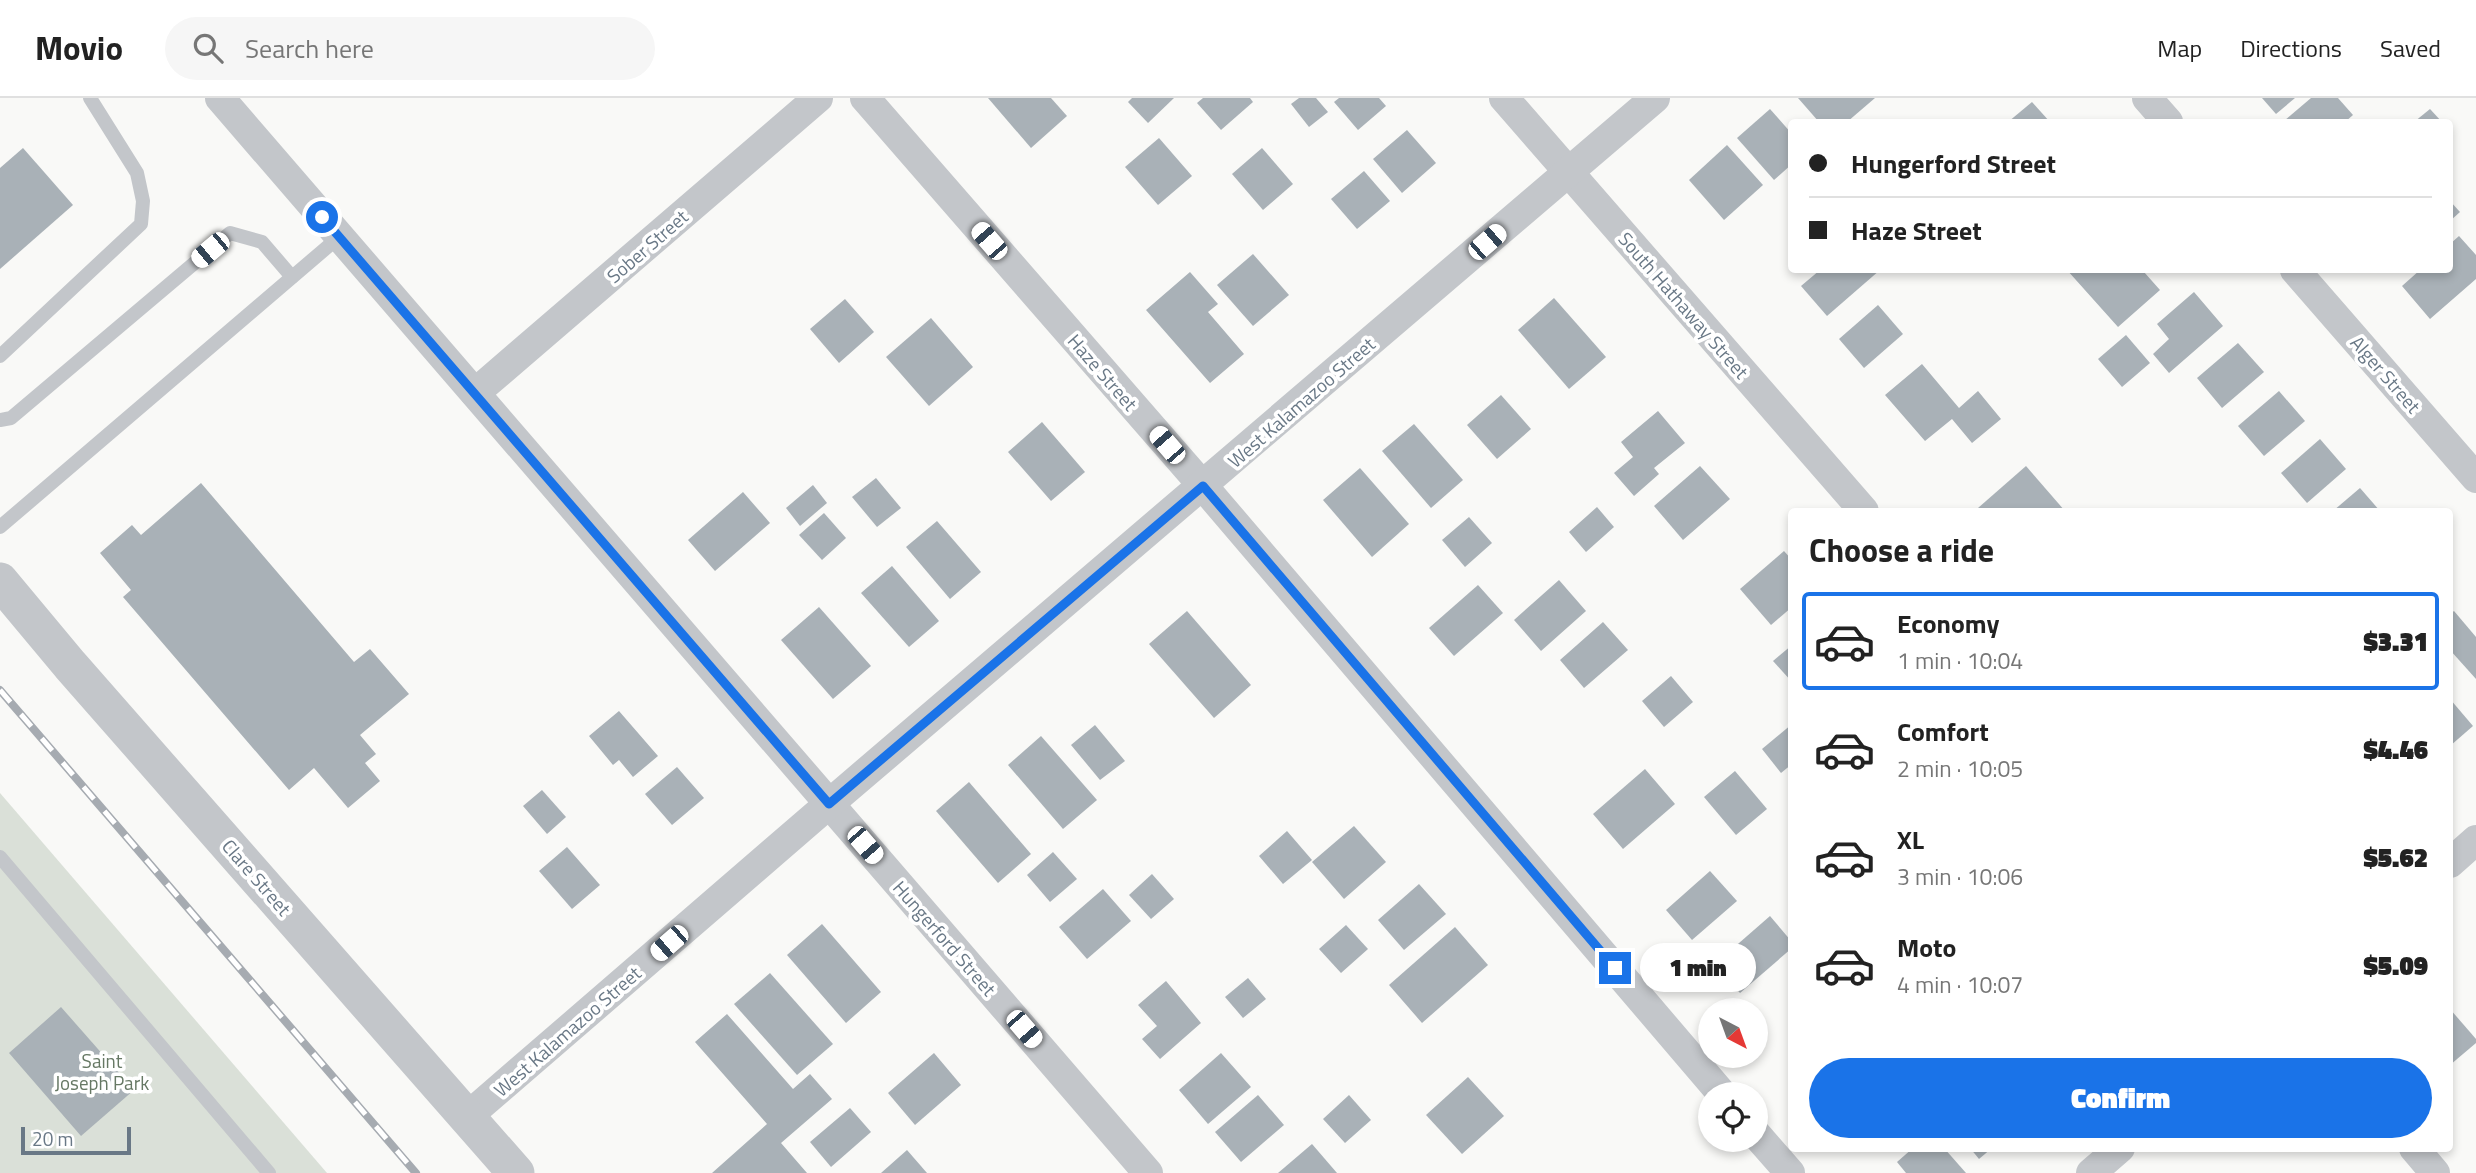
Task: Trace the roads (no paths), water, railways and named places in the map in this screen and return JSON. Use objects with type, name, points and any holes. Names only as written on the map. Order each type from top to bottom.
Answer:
[{"type":"street","name":"Hungerford Street","points":[[220,98],[1148,1173]]},
{"type":"street","name":"Sober Street","points":[[475,393],[818,98]]},
{"type":"street","name":"Haze Street","points":[[865,98],[1203,486],[1712,1082]]},
{"type":"street","name":"South Hathaway Street","points":[[1504,98],[1861,508]]},
{"type":"street","name":"West Kalamazoo Street","points":[[468,1116],[1655,98]]},
{"type":"street","points":[[2147,98],[2165,119]]},
{"type":"street","name":"Alger Street","points":[[2298,273],[2476,478]]},
{"type":"street","name":"Clare Street","points":[[0,580],[70,666],[516,1173]]},
{"type":"street","points":[[2453,860],[2476,840]]},
{"type":"street","points":[[1768,1148],[1790,1173]]},
{"type":"street","points":[[2091,1173],[2115,1152]]},
{"type":"street","points":[[2417,1152],[2435,1173]]},
{"type":"lane","points":[[0,356],[141,224],[143,201],[137,173],[90,98]]},
{"type":"lane","points":[[0,420],[11,418],[230,233],[262,242],[292,277]]},
{"type":"lane","points":[[0,527],[339,237]]},
{"type":"lane","points":[[0,858],[269,1173]]},
{"type":"railway","points":[[0,690],[416,1173]]},
{"type":"park label","name":"Saint Joseph Park","points":[[102,1071]]}]
